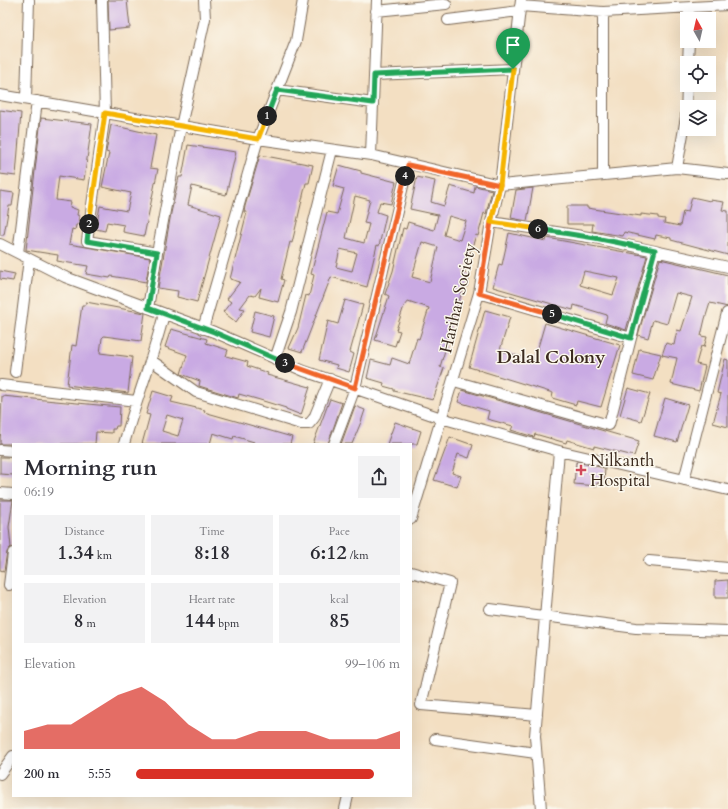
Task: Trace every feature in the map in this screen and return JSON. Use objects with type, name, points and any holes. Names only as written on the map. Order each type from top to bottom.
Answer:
[{"type":"street","points":[[26,99],[29,0]]},
{"type":"street","points":[[102,0],[105,113],[87,241],[157,253]]},
{"type":"street","points":[[148,308],[181,126],[205,19],[204,0]]},
{"type":"street","points":[[204,328],[258,139],[296,41],[303,0]]},
{"type":"street","points":[[371,155],[376,0]]},
{"type":"street","points":[[376,11],[446,4]]},
{"type":"street","points":[[448,20],[520,6],[603,12],[728,5]]},
{"type":"street","name":"Harihar Society","points":[[412,516],[441,418],[454,381],[479,293],[491,222],[500,185],[520,6]]},
{"type":"street","points":[[688,8],[689,12]]},
{"type":"street","points":[[603,12],[603,175]]},
{"type":"street","points":[[374,75],[513,69]]},
{"type":"street","points":[[277,90],[373,103]]},
{"type":"street","points":[[677,168],[686,117],[687,92]]},
{"type":"street","points":[[0,95],[258,139],[371,155],[404,164]]},
{"type":"street","points":[[18,253],[37,101]]},
{"type":"street","points":[[275,359],[291,312],[332,150]]},
{"type":"street","points":[[352,152],[500,185],[677,168],[728,174]]},
{"type":"street","points":[[334,443],[355,388],[404,164]]},
{"type":"street","points":[[491,222],[595,238],[728,267]]},
{"type":"street","points":[[0,244],[65,277],[204,328],[304,371],[441,418],[559,451],[728,490]]},
{"type":"street","points":[[454,381],[609,425],[655,250]]},
{"type":"street","points":[[16,372],[30,259]]},
{"type":"street","points":[[479,293],[631,338]]},
{"type":"street","points":[[684,480],[727,313]]},
{"type":"street","points":[[124,443],[136,401],[152,361],[164,314]]},
{"type":"street","points":[[152,361],[196,392],[301,424],[309,424],[314,418],[330,379]]},
{"type":"street","points":[[1,384],[136,401]]},
{"type":"street","points":[[0,450],[12,451]]},
{"type":"street","points":[[541,809],[535,736],[559,451]]},
{"type":"street","points":[[0,493],[12,494]]},
{"type":"street","points":[[9,585],[12,561]]},
{"type":"street","points":[[649,561],[728,568]]},
{"type":"street","points":[[412,572],[450,583],[421,705],[537,715]]},
{"type":"street","points":[[490,609],[636,628],[728,630]]},
{"type":"street","points":[[435,739],[536,753]]},
{"type":"street","points":[[0,774],[12,757]]},
{"type":"street","points":[[345,809],[348,797]]},
{"type":"building","points":[[108,0],[127,0],[130,28],[109,30]]},
{"type":"building","points":[[0,110],[21,113],[16,176],[0,174]]},
{"type":"building","points":[[41,118],[92,124],[84,180],[59,176],[56,200],[71,202],[70,207],[78,210],[77,215],[79,216],[78,225],[76,225],[75,230],[72,229],[69,244],[150,258],[146,282],[111,276],[110,278],[86,274],[88,266],[57,261],[58,255],[26,250]]},
{"type":"building","points":[[111,125],[156,135],[150,168],[158,169],[144,236],[123,232],[124,225],[107,222],[105,231],[96,229],[100,206],[127,211],[131,193],[102,187],[109,153],[106,152]]},
{"type":"building","points":[[188,145],[236,152],[226,195],[192,186],[188,205],[221,215],[197,302],[177,297],[178,291],[158,288],[171,213],[179,177],[182,177]]},
{"type":"building","points":[[260,155],[313,165],[309,183],[306,183],[292,243],[290,242],[281,279],[284,280],[278,302],[259,297],[261,288],[255,296],[250,295],[240,308],[245,309],[236,322],[223,312],[231,302],[227,299],[240,282],[230,279],[247,212],[244,212],[245,206]]},
{"type":"building","points":[[339,165],[361,171],[361,173],[396,182],[391,204],[380,202],[377,212],[386,215],[367,287],[331,277],[302,352],[289,348],[298,328],[306,295],[309,296],[314,275],[311,274],[327,212],[337,214],[344,189],[333,186]],"holes":[[[355,196],[370,200],[364,223],[369,224],[364,243],[346,238]],[[340,249],[357,253],[352,271],[336,267]]]},
{"type":"building","points":[[417,177],[435,181],[431,202],[444,206],[450,186],[474,193],[475,186],[492,190],[486,214],[484,213],[478,236],[476,235],[464,273],[470,274],[467,287],[464,286],[444,347],[446,347],[440,367],[444,368],[433,400],[394,391],[394,389],[383,386],[384,383],[367,378],[371,360],[390,365],[392,358],[409,364],[417,338],[419,339],[429,308],[408,301],[404,306],[396,330],[400,331],[395,346],[375,340],[389,296],[385,294],[393,271],[403,228],[406,229],[408,222],[434,230],[438,215],[410,209]],"holes":[[[449,216],[466,221],[460,240],[444,235]],[[422,242],[438,247],[430,282],[412,277]]]},
{"type":"building","points":[[533,188],[527,221],[511,218],[516,190]]},
{"type":"building","points":[[0,191],[14,193],[12,206],[9,206],[4,235],[0,235]]},
{"type":"building","points":[[692,197],[724,202],[722,210],[728,211],[728,255],[656,235],[655,239],[624,232],[623,236],[592,231],[593,224],[567,224],[567,206],[587,206],[587,208],[641,216],[641,214],[658,216],[658,218],[665,219],[664,223],[680,226],[683,211],[688,212]]},
{"type":"building","points":[[509,233],[546,241],[547,238],[647,256],[626,330],[605,323],[607,315],[574,305],[573,310],[493,287],[499,264],[502,265]],"holes":[[[584,271],[619,278],[613,295],[580,285]]]},
{"type":"building","points":[[660,259],[728,275],[728,307],[710,303],[705,319],[701,336],[707,337],[704,347],[701,346],[696,364],[705,366],[699,391],[671,384],[677,358],[662,355],[666,343],[674,345],[677,330],[681,331],[692,297],[676,293],[667,324],[653,320],[648,338],[638,335]]},
{"type":"building","points":[[0,271],[15,274],[13,281],[0,279]]},
{"type":"building","points":[[345,300],[363,305],[350,352],[354,354],[349,372],[336,368],[337,365],[319,360],[328,321],[338,324]]},
{"type":"building","points":[[86,302],[145,313],[141,341],[104,336],[102,338],[100,353],[132,357],[128,393],[67,385],[72,345],[76,346],[82,305],[86,305]]},
{"type":"building","points":[[485,310],[510,317],[500,350],[534,361],[545,323],[620,345],[601,407],[577,401],[576,405],[552,398],[553,393],[469,367]]},
{"type":"building","points":[[255,311],[274,316],[269,337],[250,332]]},
{"type":"building","points":[[171,329],[207,339],[206,343],[228,350],[226,356],[248,362],[247,366],[268,373],[267,375],[310,387],[301,415],[286,408],[239,394],[238,398],[199,386],[200,381],[181,374],[187,355],[165,347]]},
{"type":"building","points":[[639,349],[661,354],[653,380],[633,375]]},
{"type":"building","points":[[725,359],[728,360],[728,427],[713,423],[721,394],[717,393]]},
{"type":"building","points":[[628,388],[650,394],[641,421],[620,415]]},
{"type":"building","points":[[462,390],[639,441],[634,456],[594,446],[594,448],[567,440],[566,443],[535,434],[534,437],[511,430],[513,426],[487,419],[489,411],[458,402]]},
{"type":"building","points":[[153,391],[173,397],[171,402],[205,410],[204,412],[292,437],[290,443],[254,443],[234,436],[233,439],[213,433],[210,443],[142,443],[150,415],[146,414]],"holes":[[[167,415],[183,420],[178,436],[162,431]]]},
{"type":"building","points":[[2,396],[120,407],[119,426],[112,429],[112,433],[96,432],[95,443],[0,444]]},
{"type":"building","points":[[665,398],[688,405],[677,442],[654,436]]},
{"type":"building","points":[[330,399],[342,403],[328,443],[313,443]]},
{"type":"building","points":[[355,406],[365,410],[352,443],[341,443]]},
{"type":"building","points":[[395,422],[421,431],[417,444],[387,443]]},
{"type":"building","points":[[450,437],[473,445],[469,458],[458,454],[452,473],[461,476],[457,487],[434,480]]},
{"type":"building","points":[[0,457],[12,457],[12,475],[0,474]]},
{"type":"building","points":[[576,462],[605,468],[604,483],[597,483],[597,486],[574,484]]},
{"type":"building","points":[[0,500],[12,500],[9,527],[11,547],[7,552],[4,571],[0,570]]},
{"type":"building","points":[[728,580],[728,598],[715,598],[715,581]]},
{"type":"place","name":"Nilkanth Hospital","points":[[581,470]]},
{"type":"district","name":"Dalal Colony","points":[[551,357]]},
{"type":"route","points":[[513,69],[374,75],[373,103],[277,90],[258,139],[105,113],[87,241],[157,253],[148,308],[214,332],[304,371],[355,388],[384,260],[408,165],[500,185],[491,222],[479,293],[631,338],[655,250],[595,238],[491,222],[500,185],[513,69]]}]
